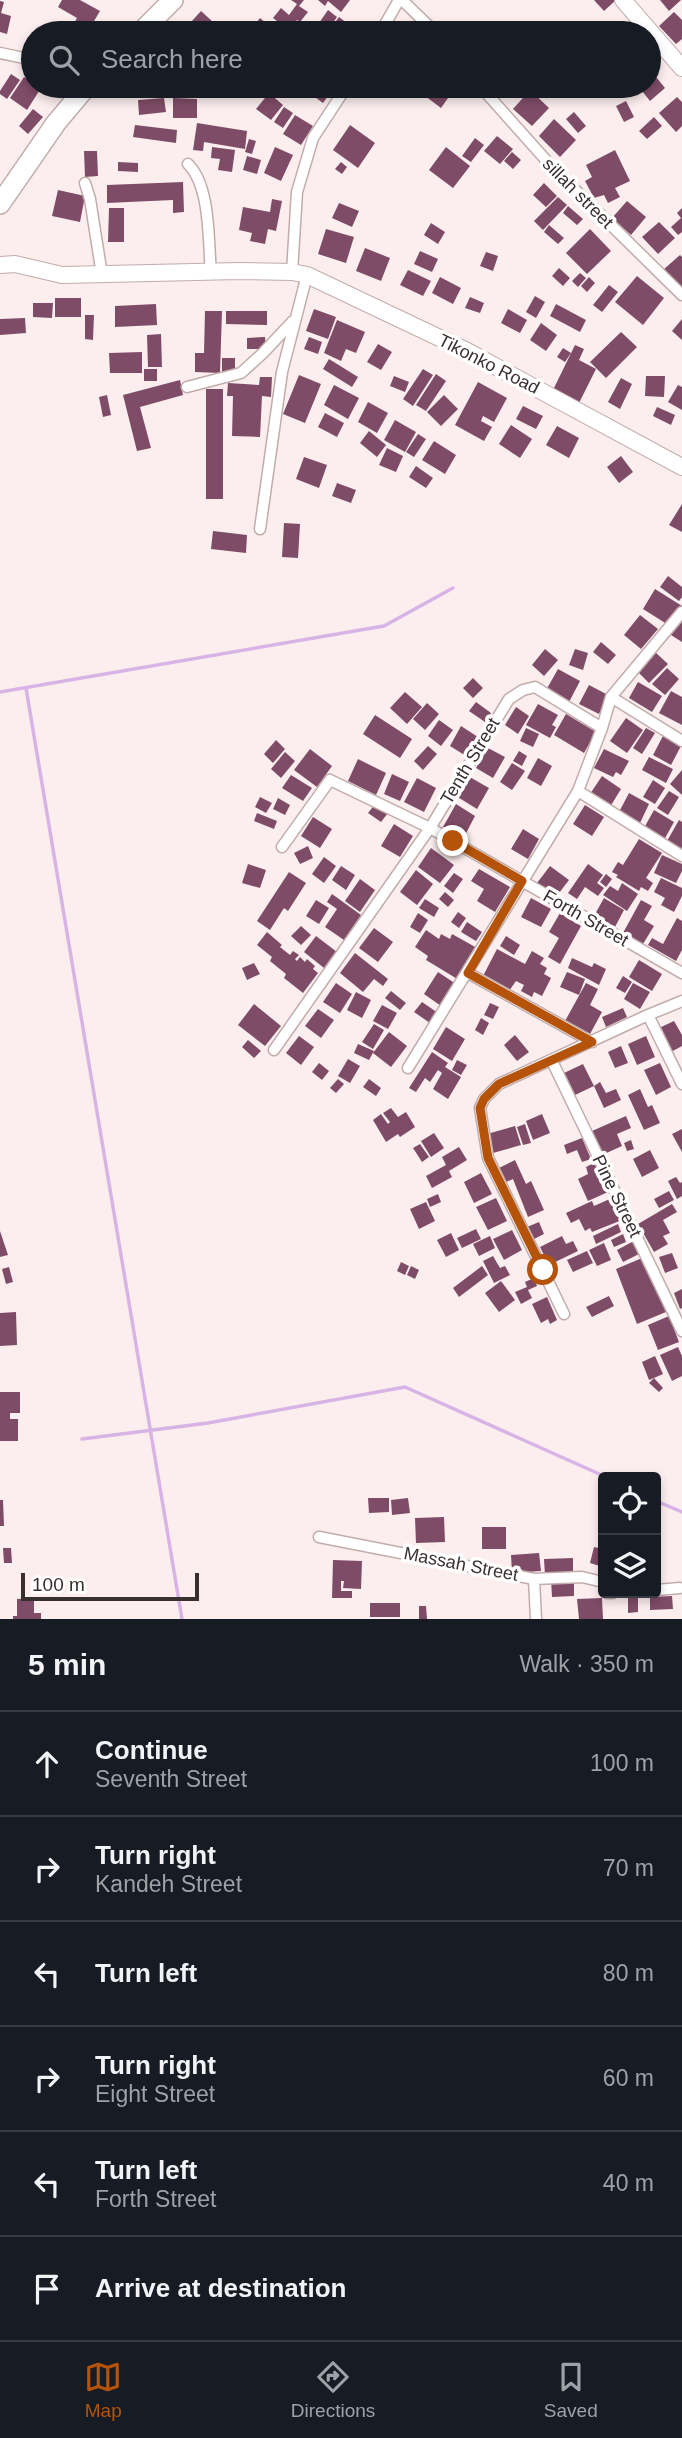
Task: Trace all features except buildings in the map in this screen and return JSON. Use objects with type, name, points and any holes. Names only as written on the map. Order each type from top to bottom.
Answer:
[{"type":"highway","points":[[152,21],[173,0]]},
{"type":"highway","points":[[0,204],[74,98]]},
{"type":"street","points":[[388,21],[401,0],[423,21]]},
{"type":"street","points":[[623,0],[641,21]]},
{"type":"street","points":[[661,44],[682,68]]},
{"type":"street","points":[[0,53],[21,57]]},
{"type":"street","points":[[260,529],[299,274],[297,192],[313,138],[339,98]]},
{"type":"street","name":"sillah street","points":[[491,98],[553,167],[682,295]]},
{"type":"street","points":[[188,164],[196,173],[205,200],[211,273]]},
{"type":"street","points":[[85,183],[102,275]]},
{"type":"street","points":[[0,253],[8,265],[62,275],[299,274]]},
{"type":"street","name":"Tikonko Road","points":[[299,274],[467,351],[682,467]]},
{"type":"street","points":[[187,387],[241,373],[294,318]]},
{"type":"street","points":[[408,1068],[578,791],[602,729],[611,697],[682,612]]},
{"type":"street","name":"Tenth Street","points":[[274,1050],[429,828],[509,699],[523,690],[535,687],[602,729]]},
{"type":"street","points":[[611,697],[682,741]]},
{"type":"street","name":"Forth Street","points":[[282,847],[330,780],[429,828],[682,973]]},
{"type":"street","points":[[578,791],[682,856]]},
{"type":"street","points":[[468,973],[592,1042]]},
{"type":"street","points":[[564,1314],[488,1158],[480,1108],[484,1099],[499,1084],[682,1001]]},
{"type":"street","points":[[648,1015],[682,1084]]},
{"type":"street","name":"Pine Street","points":[[552,1061],[682,1331]]},
{"type":"street","name":"Massah Street","points":[[319,1537],[534,1579],[582,1577],[598,1581]]},
{"type":"street","points":[[534,1579],[536,1619]]},
{"type":"street","points":[[661,1590],[680,1588]]},
{"type":"waterway","points":[[0,692],[384,626],[453,588]]},
{"type":"waterway","points":[[26,688],[182,1619]]},
{"type":"waterway","points":[[82,1439],[208,1423],[405,1387],[598,1473]]},
{"type":"waterway","points":[[661,1503],[682,1512]]},
{"type":"route","points":[[453,841],[522,881],[468,973],[592,1042],[499,1084],[484,1099],[480,1108],[488,1158],[543,1270]]}]
